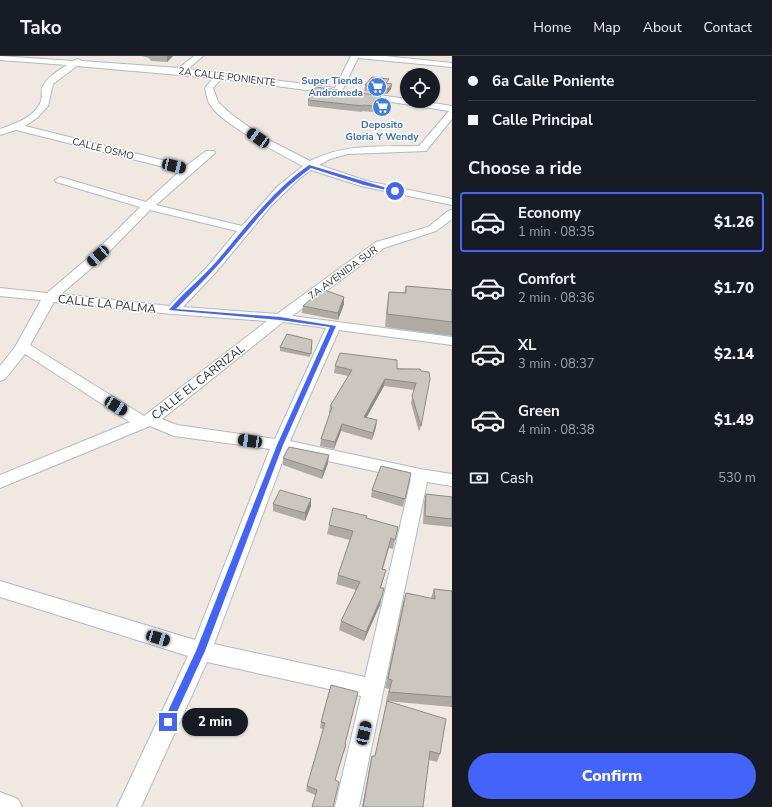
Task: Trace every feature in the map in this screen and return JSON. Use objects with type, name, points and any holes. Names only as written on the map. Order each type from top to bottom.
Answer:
[{"type":"street","points":[[0,132],[17,127],[40,111],[46,98],[46,87],[54,78],[85,56]]},
{"type":"street","points":[[181,70],[199,56]]},
{"type":"street","points":[[345,92],[355,56]]},
{"type":"street","points":[[360,56],[452,65]]},
{"type":"street","name":"2A CALLE PONIENTE","points":[[0,58],[181,70],[345,92],[452,109]]},
{"type":"street","points":[[219,75],[209,88],[214,103],[228,116],[258,138],[311,166],[365,184],[452,202]]},
{"type":"street","points":[[172,310],[216,264],[262,210],[293,179],[311,166],[327,157],[352,150],[422,149],[452,113]]},
{"type":"street","name":"CALLE OSMO","points":[[17,127],[188,170]]},
{"type":"street","points":[[0,376],[22,346],[49,298],[98,256],[148,206],[188,170],[210,153]]},
{"type":"street","points":[[60,180],[148,206],[246,230]]},
{"type":"street","name":"7A AVENIDA SUR","points":[[280,318],[380,245],[432,229],[452,213]]},
{"type":"street","name":"CALLE LA PALMA","points":[[0,292],[172,310],[280,318],[452,341]]},
{"type":"street","name":"CALLE EL CARRIZAL","points":[[0,482],[146,421],[280,318]]},
{"type":"street","points":[[129,807],[201,651],[280,445],[334,326]]},
{"type":"street","points":[[22,346],[146,421],[174,430],[280,445],[420,475],[452,480]]},
{"type":"street","points":[[347,807],[420,475]]},
{"type":"street","points":[[0,589],[201,651],[374,689]]},
{"type":"street","points":[[0,804],[10,807]]},
{"type":"shaded area","points":[[419,56],[452,56],[452,62],[420,59]]},
{"type":"building","points":[[372,77],[389,79],[386,83],[392,84],[388,89],[365,85]]},
{"type":"building","points":[[316,87],[381,96],[373,106],[308,100]]},
{"type":"building","points":[[406,286],[452,290],[452,322],[387,314],[389,292],[406,293]]},
{"type":"building","points":[[322,289],[344,297],[338,313],[303,306]]},
{"type":"building","points":[[287,334],[312,340],[311,354],[280,347]]},
{"type":"building","points":[[340,353],[397,360],[397,369],[420,369],[421,371],[429,372],[430,379],[421,426],[412,396],[416,383],[385,379],[364,417],[377,420],[373,433],[342,424],[335,442],[321,439],[332,407],[330,406],[352,370],[335,366]]},
{"type":"building","points":[[289,447],[329,455],[323,471],[283,458]]},
{"type":"building","points":[[381,466],[411,473],[405,499],[372,490]]},
{"type":"building","points":[[280,490],[311,499],[305,513],[273,504]]},
{"type":"building","points":[[426,494],[452,497],[452,519],[425,516]]},
{"type":"building","points":[[333,508],[367,516],[366,518],[398,527],[395,540],[391,538],[382,569],[386,570],[380,588],[384,588],[382,596],[366,632],[341,621],[360,582],[338,575],[353,531],[329,525]]},
{"type":"building","points":[[434,589],[452,591],[452,697],[389,692],[392,680],[388,679],[406,593],[435,599]]},
{"type":"building","points":[[331,685],[358,692],[346,744],[335,780],[339,782],[333,807],[312,807],[317,790],[307,786],[325,723],[321,722]]},
{"type":"building","points":[[387,701],[446,719],[440,754],[430,751],[423,807],[363,807],[372,756],[375,756]]},
{"type":"place","name":"Super Tienda Andromeda","points":[[377,87]]},
{"type":"place","name":"Deposito Gloria Y Wendy","points":[[382,107]]},
{"type":"route","points":[[168,722],[201,651],[280,445],[334,326],[280,318],[172,310],[216,264],[262,210],[293,179],[311,166],[365,184],[395,191]]}]
